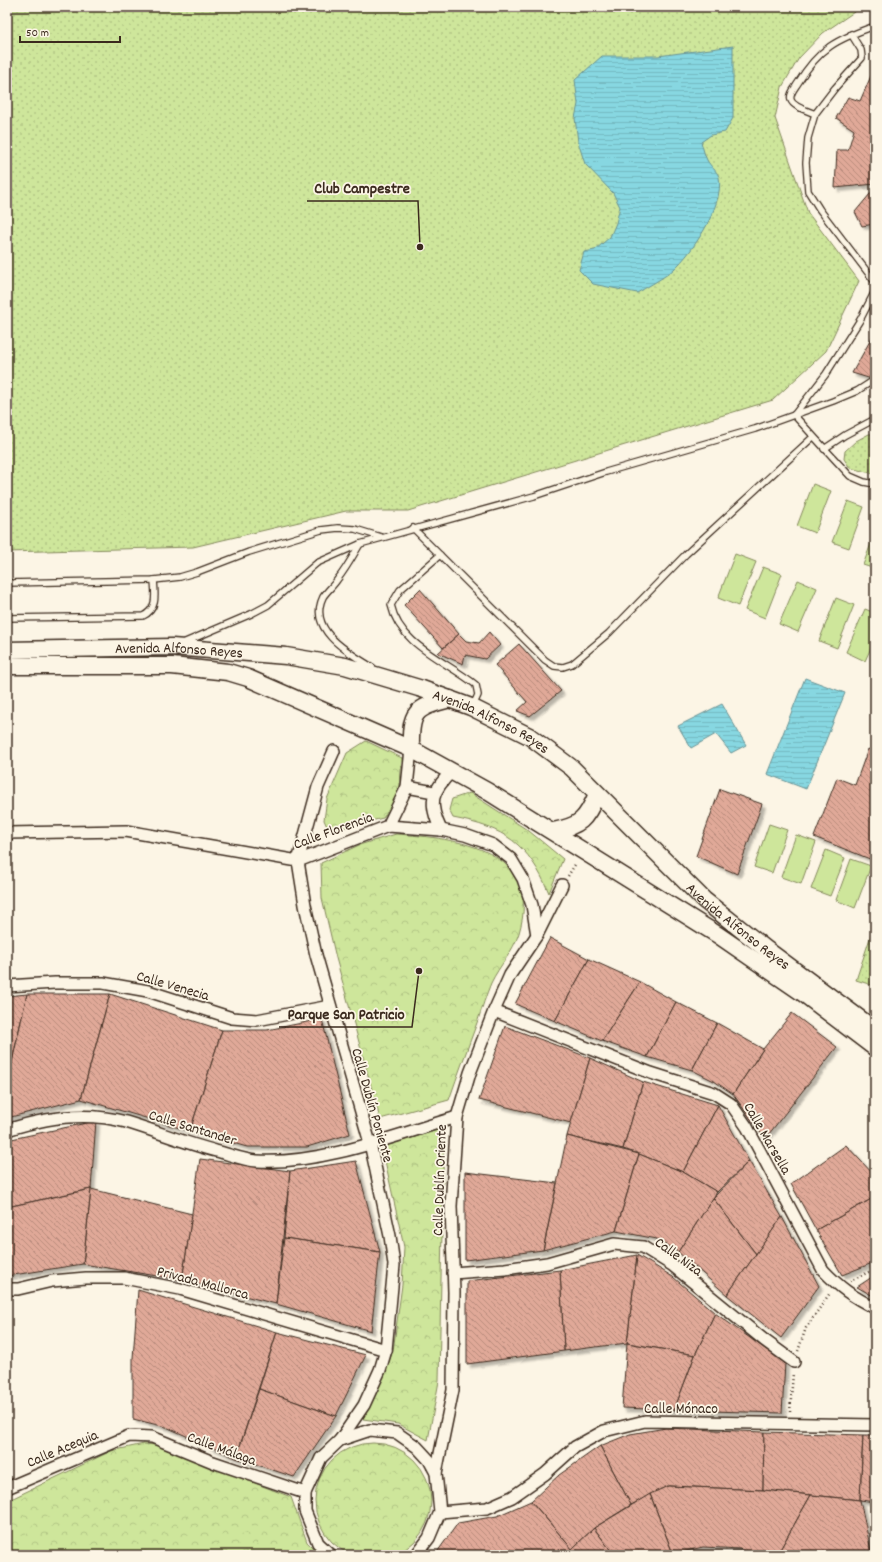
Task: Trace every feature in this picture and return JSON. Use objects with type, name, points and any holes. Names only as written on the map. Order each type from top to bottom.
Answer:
[{"type":"main road","name":"Avenida Alfonso Reyes","points":[[7,650],[172,647],[286,656],[345,666],[391,679],[450,699],[471,708],[529,736],[572,768],[704,900],[767,950],[875,1030]]},
{"type":"main road","name":"Avenida Alfonso Reyes","points":[[7,666],[172,666],[228,672],[248,678],[411,749],[452,771],[552,831],[718,935],[804,994],[875,1048]]},
{"type":"main road","points":[[411,749],[410,730],[418,712],[426,705],[450,699]]},
{"type":"main road","points":[[552,831],[570,828],[582,821],[590,811],[598,794]]},
{"type":"street","points":[[388,826],[407,787],[411,749]]},
{"type":"street","name":"Calle Dublín Poniente","points":[[334,751],[313,801],[298,861],[307,912],[330,1006],[370,1144],[390,1236],[394,1265],[386,1350],[380,1370],[364,1406],[340,1440]]},
{"type":"street","points":[[441,830],[435,817],[433,806],[434,792],[452,771]]},
{"type":"street","points":[[407,787],[434,792]]},
{"type":"street","name":"Calle Florencia","points":[[7,833],[84,830],[126,831],[298,861],[388,826],[441,830],[465,835],[493,845],[511,860],[523,880],[532,905],[537,935]]},
{"type":"street","name":"Calle Dublín Oriente","points":[[416,1555],[429,1538],[440,1512],[436,1474],[453,1390],[453,1273],[451,1206],[457,1116],[470,1073],[494,1011],[510,975],[537,935],[562,885]]},
{"type":"street","name":"Calle Venecia","points":[[7,986],[54,983],[102,983],[148,991],[232,1018],[257,1020],[330,1006]]},
{"type":"street","name":"Calle Marsella","points":[[494,1011],[651,1073],[714,1093],[731,1104],[747,1127],[823,1270],[839,1287],[854,1298],[875,1308]]},
{"type":"street","name":"Calle Santander","points":[[7,1130],[37,1120],[80,1116],[125,1122],[200,1147],[256,1161],[312,1158],[370,1144],[457,1116]]},
{"type":"street","name":"Calle Niza","points":[[453,1273],[505,1269],[547,1263],[614,1244],[643,1247],[672,1266],[794,1362]]},
{"type":"street","name":"Privada Mallorca","points":[[7,1289],[18,1289],[52,1281],[86,1278],[124,1278],[180,1289],[386,1350]]},
{"type":"street","name":"Calle Mónaco","points":[[440,1512],[487,1508],[512,1497],[545,1474],[575,1448],[604,1431],[645,1420],[875,1425]]},
{"type":"street","name":"Calle Dublín Oriente","points":[[305,1493],[321,1458],[340,1440],[370,1430],[397,1433],[421,1451],[429,1460],[436,1474]]},
{"type":"street","name":"Calle Acequia","points":[[7,1488],[129,1436]]},
{"type":"street","name":"Calle Málaga","points":[[129,1436],[152,1437],[213,1462],[305,1493]]},
{"type":"street","points":[[305,1493],[305,1511],[318,1543],[331,1555]]},
{"type":"lane","points":[[815,114],[793,103],[791,100],[792,93],[809,65],[832,44],[851,34],[875,26]]},
{"type":"lane","points":[[851,34],[861,50],[862,58],[856,67],[835,88],[815,114],[808,138],[806,163],[808,190],[820,210],[875,282]]},
{"type":"lane","points":[[794,416],[826,374],[860,320],[875,291]]},
{"type":"lane","points":[[172,647],[251,614],[268,605],[317,563],[360,544],[413,528],[534,496],[606,472],[755,429],[794,416],[857,391],[871,382]]},
{"type":"lane","points":[[794,416],[850,476],[864,482],[875,484]]},
{"type":"lane","points":[[824,449],[845,435],[875,419]]},
{"type":"lane","points":[[413,528],[545,660],[554,666],[568,666],[609,633],[686,554],[813,437]]},
{"type":"lane","points":[[7,583],[154,580],[180,577],[249,552],[321,530],[338,528],[355,529],[381,537]]},
{"type":"lane","points":[[360,544],[337,581],[324,596],[319,609],[320,622],[328,635],[354,656],[391,679]]},
{"type":"lane","points":[[440,555],[400,590],[391,606],[394,617],[410,640],[476,685],[478,696],[476,703],[471,708]]},
{"type":"lane","points":[[7,618],[143,616],[150,613],[154,606],[154,580]]},
{"type":"path","points":[[562,885],[577,861]]},
{"type":"path","points":[[789,1424],[794,1362],[806,1328],[827,1295],[839,1287],[875,1269]]},
{"type":"green space","points":[[7,7],[875,7],[857,10],[823,33],[799,58],[782,87],[775,118],[808,213],[859,281],[826,351],[773,400],[408,511],[346,511],[193,547],[7,552]]},
{"type":"green space","points":[[869,434],[875,434],[875,474],[850,468],[844,459],[845,451],[856,441]]},
{"type":"green space","points":[[813,484],[831,491],[815,533],[797,526]]},
{"type":"green space","points":[[848,501],[864,507],[849,548],[832,542]]},
{"type":"green space","points":[[875,533],[875,569],[863,565]]},
{"type":"green space","points":[[735,554],[756,562],[738,606],[718,598]]},
{"type":"green space","points":[[763,567],[782,574],[765,618],[745,610]]},
{"type":"green space","points":[[798,580],[817,588],[798,632],[779,624]]},
{"type":"green space","points":[[836,598],[854,605],[837,648],[819,641]]},
{"type":"green space","points":[[865,609],[875,613],[875,639],[865,661],[846,652]]},
{"type":"green space","points":[[366,741],[402,758],[399,796],[383,818],[329,831],[324,820],[327,799],[347,753]]},
{"type":"green space","points":[[470,793],[529,831],[563,859],[549,893],[532,862],[513,840],[487,827],[453,818],[449,810],[452,799]]},
{"type":"green space","points":[[769,824],[787,830],[772,873],[754,867]]},
{"type":"green space","points":[[396,834],[444,839],[468,845],[490,854],[507,866],[519,883],[523,905],[519,933],[510,953],[491,983],[449,1100],[380,1119],[336,958],[322,898],[321,863],[359,845]]},
{"type":"green space","points":[[796,835],[816,842],[801,884],[781,877]]},
{"type":"green space","points":[[826,850],[845,858],[830,896],[811,889]]},
{"type":"green space","points":[[851,859],[871,866],[855,908],[836,900]]},
{"type":"green space","points":[[875,923],[875,986],[856,980]]},
{"type":"green space","points":[[444,1128],[439,1381],[428,1440],[398,1424],[363,1419],[393,1351],[402,1285],[404,1247],[382,1147]]},
{"type":"green space","points":[[373,1443],[395,1448],[414,1460],[426,1479],[431,1501],[426,1523],[414,1542],[395,1554],[373,1559],[351,1554],[332,1542],[320,1523],[315,1501],[320,1479],[332,1460],[351,1448]]},
{"type":"green space","points":[[144,1444],[156,1445],[291,1497],[307,1542],[320,1555],[7,1555],[7,1501],[111,1451]]},
{"type":"water","points":[[733,46],[733,118],[725,132],[711,135],[701,142],[707,160],[719,177],[717,202],[704,230],[686,256],[677,266],[664,277],[637,293],[593,284],[579,270],[584,252],[595,250],[610,237],[616,223],[620,207],[613,193],[585,164],[578,142],[575,118],[578,104],[575,80],[602,56],[658,56]]},
{"type":"water","points":[[805,678],[845,693],[806,789],[767,774]]},
{"type":"water","points":[[722,704],[746,745],[731,753],[716,734],[691,748],[678,726]]},
{"type":"building","points":[[871,76],[875,90],[875,184],[835,188],[837,150],[848,150],[854,130],[836,118],[848,97],[860,101]]},
{"type":"building","points":[[875,188],[875,224],[862,226],[855,212]]},
{"type":"building","points":[[875,332],[875,380],[852,373]]},
{"type":"building","points":[[420,589],[459,634],[443,648],[404,605]]},
{"type":"building","points":[[489,632],[500,645],[485,659],[465,655],[463,664],[438,653],[459,634],[466,641],[479,643]]},
{"type":"building","points":[[519,644],[561,691],[530,716],[517,711],[527,702],[495,665]]},
{"type":"building","points":[[868,749],[875,752],[875,861],[814,837],[837,778],[855,785]]},
{"type":"building","points":[[720,789],[762,804],[737,874],[696,856]]},
{"type":"building","points":[[550,938],[589,959],[555,1021],[515,1004]]},
{"type":"building","points":[[589,959],[640,982],[602,1041],[555,1021]]},
{"type":"building","points":[[640,982],[676,1002],[647,1057],[602,1041]]},
{"type":"building","points":[[27,994],[9,1075],[7,1076],[7,996]]},
{"type":"building","points":[[27,994],[110,994],[81,1099],[7,1118],[7,1085]]},
{"type":"building","points":[[110,994],[222,1030],[190,1131],[81,1099]]},
{"type":"building","points":[[676,1002],[717,1023],[692,1070],[647,1057]]},
{"type":"building","points":[[792,1013],[837,1047],[765,1139],[733,1094],[763,1049]]},
{"type":"building","points":[[322,1019],[350,1134],[307,1147],[247,1147],[190,1131],[222,1030],[267,1030]]},
{"type":"building","points":[[717,1023],[763,1049],[733,1094],[714,1081],[692,1070]]},
{"type":"building","points":[[505,1026],[590,1058],[571,1123],[479,1100]]},
{"type":"building","points":[[590,1058],[643,1082],[623,1149],[567,1136]]},
{"type":"building","points":[[643,1082],[718,1105],[683,1172],[623,1149]]},
{"type":"building","points":[[718,1105],[749,1161],[717,1192],[683,1172]]},
{"type":"building","points":[[96,1121],[91,1189],[7,1207],[7,1140]]},
{"type":"building","points":[[567,1136],[639,1154],[616,1231],[543,1250]]},
{"type":"building","points":[[846,1145],[875,1176],[875,1197],[816,1230],[791,1184]]},
{"type":"building","points":[[639,1154],[683,1172],[717,1192],[678,1252],[657,1239],[616,1231]]},
{"type":"building","points":[[200,1159],[290,1171],[276,1304],[182,1280]]},
{"type":"building","points":[[356,1161],[380,1252],[284,1238],[290,1171]]},
{"type":"building","points":[[749,1161],[782,1217],[756,1254],[713,1198]]},
{"type":"building","points":[[465,1172],[557,1183],[543,1250],[465,1260]]},
{"type":"building","points":[[91,1189],[192,1214],[182,1280],[83,1264]]},
{"type":"building","points":[[91,1189],[83,1264],[7,1276],[7,1207]]},
{"type":"building","points":[[875,1197],[875,1262],[842,1275],[816,1230]]},
{"type":"building","points":[[713,1198],[756,1254],[727,1295],[678,1252]]},
{"type":"building","points":[[782,1217],[819,1286],[781,1338],[727,1295]]},
{"type":"building","points":[[284,1238],[380,1252],[371,1331],[276,1304]]},
{"type":"building","points":[[637,1255],[673,1277],[715,1313],[695,1355],[627,1343]]},
{"type":"building","points":[[637,1255],[627,1343],[564,1351],[560,1270]]},
{"type":"building","points":[[560,1270],[564,1351],[467,1364],[467,1281]]},
{"type":"building","points":[[875,1275],[875,1297],[857,1287]]},
{"type":"building","points":[[138,1290],[277,1332],[236,1458],[166,1427],[133,1419],[133,1358]]},
{"type":"building","points":[[715,1313],[785,1363],[782,1413],[674,1410],[695,1355]]},
{"type":"building","points":[[277,1332],[366,1355],[336,1416],[259,1389]]},
{"type":"building","points":[[627,1343],[695,1355],[674,1410],[622,1408]]},
{"type":"building","points":[[259,1389],[336,1416],[294,1477],[236,1458]]},
{"type":"building","points":[[666,1428],[764,1432],[763,1490],[668,1486],[631,1505],[600,1446],[630,1434]]},
{"type":"building","points":[[764,1432],[863,1435],[860,1500],[763,1490]]},
{"type":"building","points":[[863,1435],[875,1435],[875,1502],[860,1500]]},
{"type":"building","points":[[600,1446],[631,1505],[594,1528],[572,1549],[531,1501],[559,1475]]},
{"type":"building","points":[[668,1486],[763,1490],[811,1495],[777,1555],[751,1555],[740,1549],[703,1547],[673,1554],[650,1494]]},
{"type":"building","points":[[650,1494],[673,1554],[614,1555],[594,1528]]},
{"type":"building","points":[[811,1495],[860,1500],[872,1555],[777,1555]]},
{"type":"building","points":[[531,1501],[572,1549],[567,1555],[435,1555],[458,1523],[497,1516]]},
{"type":"building","points":[[594,1528],[614,1555],[567,1555],[572,1549]]},
{"type":"place","name":"Club Campestre","points":[[420,247]]},
{"type":"place","name":"Parque San Patricio","points":[[419,971]]}]
